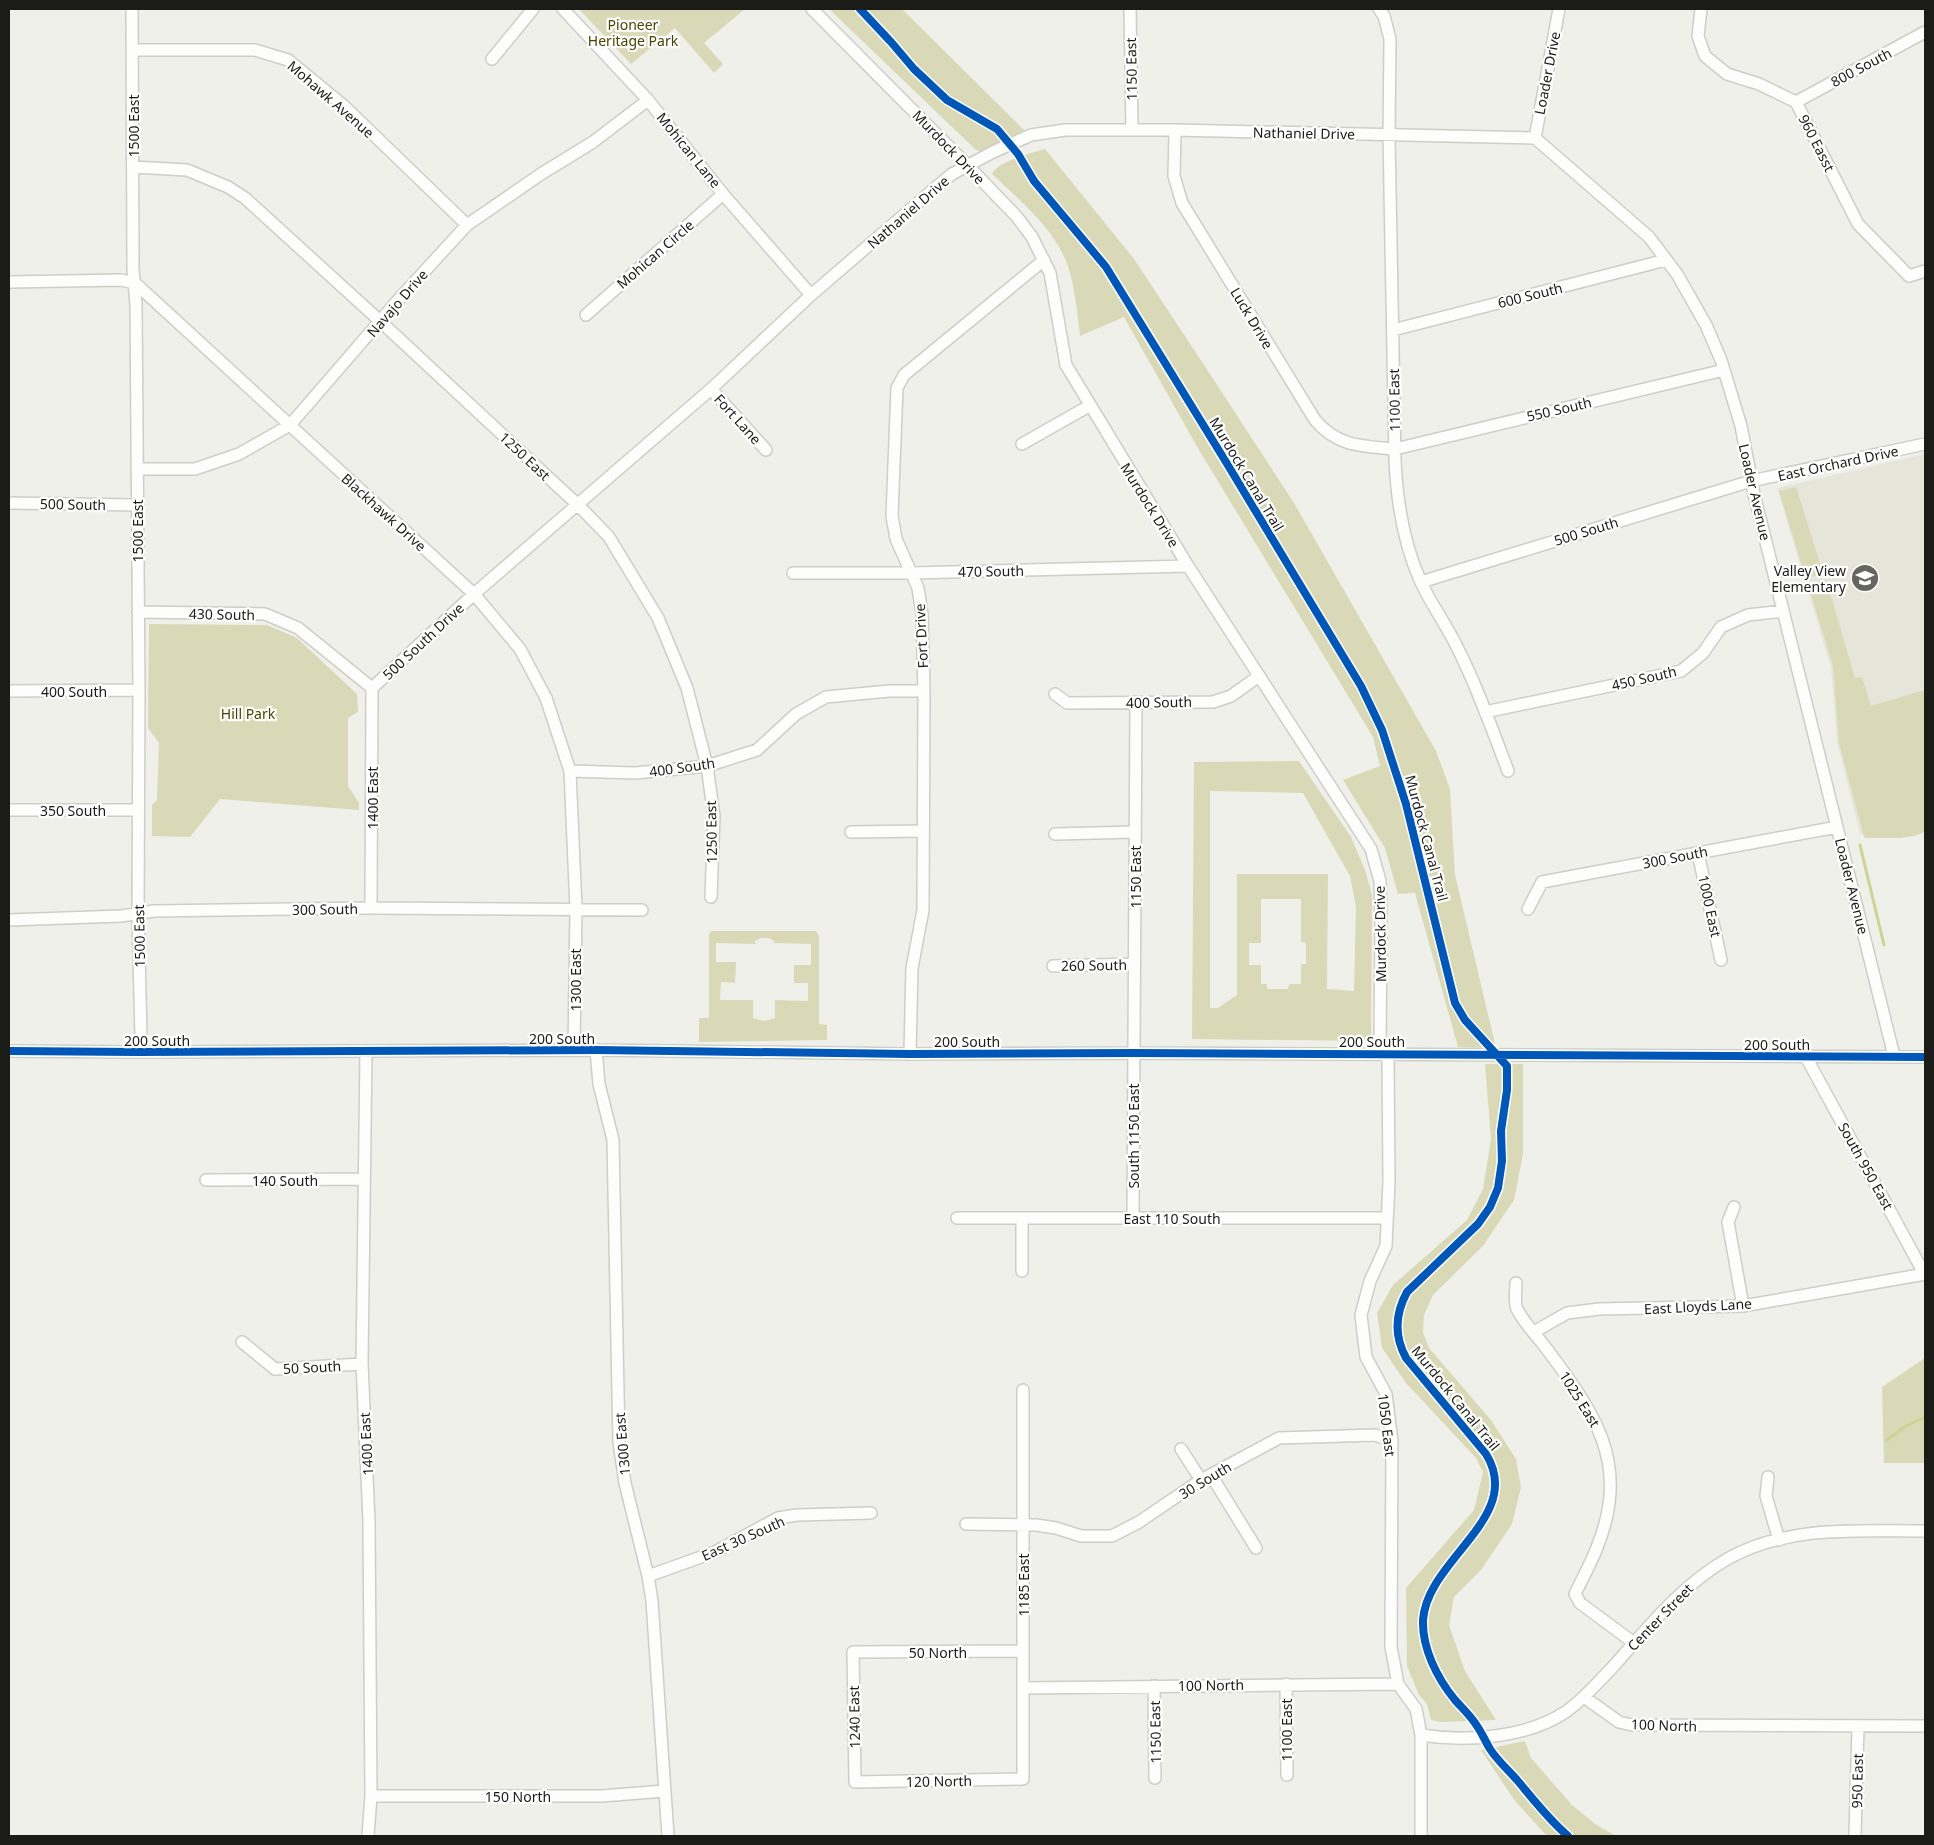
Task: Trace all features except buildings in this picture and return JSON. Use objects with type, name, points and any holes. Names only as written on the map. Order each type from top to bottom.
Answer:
[{"type":"street","name":"1500 East","points":[[132,9],[133,269],[135,283],[138,469],[138,914],[141,1037],[137,1052]]},
{"type":"street","points":[[492,58],[533,9]]},
{"type":"street","name":"Mohican Lane","points":[[563,9],[648,100],[723,194],[811,295]]},
{"type":"street","name":"Murdock Drive","points":[[812,9],[968,166],[1017,217],[1032,237],[1050,273],[1066,365],[1089,406],[1188,566],[1371,849],[1380,881],[1384,1054]]},
{"type":"street","name":"1150 East","points":[[1130,9],[1132,130]]},
{"type":"street","name":"1100 East","points":[[1379,9],[1386,22],[1390,39],[1389,135],[1395,449],[1396,490],[1401,522],[1411,558],[1421,582],[1458,647],[1508,771]]},
{"type":"street","name":"Loader Drive","points":[[1535,138],[1559,9]]},
{"type":"street","name":"960 Easst","points":[[1703,10],[1698,36],[1705,56],[1727,74],[1759,84],[1796,102],[1858,224],[1909,276],[1925,271]]},
{"type":"street","name":"800 South","points":[[1796,102],[1925,32]]},
{"type":"street","name":"Mohawk Avenue","points":[[133,50],[256,50],[288,60],[344,106],[467,224]]},
{"type":"street","name":"Navajo Drive","points":[[138,469],[195,468],[239,454],[290,425],[467,224],[541,174],[593,142],[648,100]]},
{"type":"street","name":"Nathaniel Drive","points":[[578,505],[711,389],[811,295],[952,174],[1031,135],[1065,130],[1175,130],[1535,138]]},
{"type":"street","name":"Luck Drive","points":[[1175,130],[1174,176],[1182,203],[1315,420],[1330,435],[1341,441],[1355,446],[1395,449]]},
{"type":"street","name":"Loader Avenue","points":[[1535,138],[1649,237],[1694,301],[1724,370],[1741,426],[1751,481],[1894,1056]]},
{"type":"street","name":"1250 East","points":[[133,167],[187,170],[228,187],[245,198],[578,505],[609,537],[658,618],[687,688],[707,766],[714,816],[711,897]]},
{"type":"street","name":"Mohican Circle","points":[[586,315],[723,194]]},
{"type":"street","name":"Fort Drive","points":[[910,1054],[912,968],[923,910],[924,690],[922,614],[918,588],[896,539],[892,516],[897,388],[904,376],[1044,260]]},
{"type":"street","name":"600 South","points":[[1393,330],[1666,260]]},
{"type":"street","points":[[9,282],[121,280],[135,283]]},
{"type":"street","name":"Blackhawk Drive","points":[[135,283],[474,594],[520,649],[546,698],[570,771],[576,910]]},
{"type":"street","name":"550 South","points":[[1395,449],[1724,370]]},
{"type":"street","name":"Fort Lane","points":[[711,389],[766,450]]},
{"type":"street","points":[[1022,444],[1089,406]]},
{"type":"street","name":"East Orchard Drive","points":[[1751,481],[1925,444]]},
{"type":"street","name":"500 South","points":[[1421,582],[1751,481]]},
{"type":"street","name":"500 South","points":[[9,503],[137,505]]},
{"type":"street","name":"500 South Drive","points":[[372,688],[474,594],[578,505]]},
{"type":"street","name":"470 South","points":[[793,573],[911,573],[1188,566]]},
{"type":"street","name":"450 South","points":[[1485,712],[1681,671],[1703,653],[1721,627],[1748,615],[1784,611]]},
{"type":"street","name":"430 South","points":[[138,612],[265,614],[298,628],[372,688]]},
{"type":"street","name":"400 South","points":[[1055,694],[1067,704],[1213,702],[1231,696],[1259,676]]},
{"type":"street","name":"1400 East","points":[[371,908],[372,688]]},
{"type":"street","name":"400 South","points":[[9,691],[139,690]]},
{"type":"street","name":"400 South","points":[[570,771],[635,773],[707,766],[757,750],[796,714],[826,697],[924,690]]},
{"type":"street","name":"1150 East","points":[[1134,1053],[1136,702]]},
{"type":"street","name":"350 South","points":[[9,810],[138,810]]},
{"type":"street","name":"300 South","points":[[1528,910],[1542,882],[1837,827]]},
{"type":"street","points":[[851,832],[924,831]]},
{"type":"street","points":[[1055,834],[1135,832]]},
{"type":"street","name":"1000 East","points":[[1698,853],[1721,960]]},
{"type":"street","name":"300 South","points":[[9,920],[138,914],[154,911],[371,908],[642,910]]},
{"type":"street","name":"1300 East","points":[[574,1050],[576,910]]},
{"type":"street","name":"260 South","points":[[1053,966],[1134,964]]},
{"type":"street","name":"200 South","points":[[9,1051],[366,1052],[596,1050],[910,1054],[1134,1053],[1925,1057]]},
{"type":"street","name":"1300 East","points":[[596,1050],[599,1084],[613,1140],[620,1443],[625,1483],[648,1576],[652,1601],[668,1836]]},
{"type":"street","name":"1400 East","points":[[366,1052],[362,1364],[369,1521],[371,1796],[368,1836]]},
{"type":"street","name":"South 1150 East","points":[[1133,1218],[1134,1053]]},
{"type":"street","name":"1050 East","points":[[1384,1054],[1389,1182],[1386,1246],[1370,1281],[1361,1315],[1366,1357],[1386,1394],[1392,1441],[1390,1647],[1398,1684]]},
{"type":"street","name":"South 950 East","points":[[1806,1057],[1925,1275]]},
{"type":"street","name":"140 South","points":[[206,1180],[364,1180]]},
{"type":"street","points":[[1734,1208],[1728,1222],[1742,1306]]},
{"type":"street","name":"East 110 South","points":[[956,1218],[1387,1218]]},
{"type":"street","points":[[1022,1218],[1022,1271]]},
{"type":"street","name":"East Lloyds Lane","points":[[1534,1332],[1567,1312],[1599,1309],[1742,1306],[1925,1275]]},
{"type":"street","name":"1025 East","points":[[1516,1283],[1516,1308],[1587,1406],[1601,1433],[1608,1454],[1611,1481],[1600,1542],[1575,1594],[1580,1603],[1634,1643]]},
{"type":"street","name":"50 South","points":[[242,1342],[274,1369],[362,1364]]},
{"type":"street","name":"1185 East","points":[[1022,1390],[1023,1779]]},
{"type":"street","name":"30 South","points":[[966,1524],[1023,1525],[1056,1528],[1081,1536],[1112,1536],[1139,1522],[1200,1480],[1279,1438],[1375,1435],[1392,1441]]},
{"type":"street","points":[[1182,1449],[1200,1480]]},
{"type":"street","points":[[1211,1474],[1256,1548]]},
{"type":"street","points":[[1768,1477],[1766,1496],[1779,1540]]},
{"type":"street","name":"East 30 South","points":[[648,1576],[715,1552],[778,1518],[871,1513]]},
{"type":"street","name":"Center Street","points":[[1584,1697],[1669,1605],[1694,1582],[1742,1552],[1779,1540],[1829,1531],[1925,1531]]},
{"type":"street","name":"50 North","points":[[853,1652],[1023,1651]]},
{"type":"street","name":"1240 East","points":[[853,1652],[855,1782]]},
{"type":"street","name":"1100 East","points":[[1286,1684],[1287,1775]]},
{"type":"street","points":[[1398,1684],[1416,1710],[1421,1735],[1421,1836]]},
{"type":"street","name":"100 North","points":[[1024,1688],[1398,1684]]},
{"type":"street","name":"1150 East","points":[[1154,1686],[1155,1778]]},
{"type":"street","points":[[1421,1735],[1437,1738],[1484,1738],[1521,1731],[1564,1713],[1584,1697]]},
{"type":"street","name":"100 North","points":[[1584,1697],[1619,1722],[1632,1726],[1925,1726]]},
{"type":"street","name":"950 East","points":[[1855,1836],[1858,1726]]},
{"type":"street","name":"120 North","points":[[855,1782],[1023,1779]]},
{"type":"street","name":"150 North","points":[[371,1796],[602,1796],[664,1791]]},
{"type":"shaded area","name":"Valley View Elementary","points":[[1925,454],[1925,828],[1905,835],[1860,834],[1837,742],[1831,668],[1777,488]]},
{"type":"green space","name":"Pioneer Heritage Park","points":[[579,9],[745,9],[704,43],[723,64],[714,73],[675,28],[631,64]]},
{"type":"green space","points":[[829,9],[902,9],[1026,132],[986,153],[976,150]]},
{"type":"green space","points":[[1045,149],[1134,259],[1294,503],[1436,751],[1450,789],[1455,875],[1496,1048],[1458,1047],[1415,893],[1398,894],[1385,848],[1343,780],[1380,766],[1373,737],[1199,450],[1124,317],[1080,336],[1071,278],[1060,248],[1034,214],[992,174],[995,169],[1008,161]]},
{"type":"green space","points":[[1796,487],[1823,573],[1806,579],[1779,491]]},
{"type":"green space","points":[[1826,579],[1855,678],[1862,677],[1871,706],[1925,690],[1925,832],[1900,838],[1864,837],[1839,743],[1833,666],[1808,585]]},
{"type":"green space","name":"Hill Park","points":[[149,624],[267,625],[297,638],[357,694],[358,712],[348,718],[348,786],[359,803],[359,810],[220,799],[190,837],[152,836],[152,805],[157,800],[159,743],[148,728]]},
{"type":"green space","points":[[1299,761],[1351,837],[1365,870],[1372,895],[1371,1041],[1192,1039],[1194,762]],"holes":[[[1210,791],[1303,793],[1350,876],[1356,907],[1354,991],[1327,989],[1328,874],[1237,874],[1237,995],[1218,1008],[1210,1008]],[[1261,899],[1301,899],[1301,942],[1306,943],[1306,964],[1301,964],[1301,984],[1289,984],[1288,989],[1267,989],[1267,984],[1261,984],[1261,965],[1249,965],[1249,943],[1261,943]]]},
{"type":"green space","points":[[711,931],[816,931],[819,936],[819,1024],[827,1025],[827,1040],[699,1042],[699,1018],[709,1018],[709,935]],"holes":[[[761,938],[768,938],[774,941],[774,943],[811,944],[811,965],[794,965],[794,983],[808,983],[808,1001],[775,1000],[775,1018],[764,1021],[753,1018],[753,1000],[720,1000],[721,982],[735,983],[736,962],[716,962],[716,943],[756,944],[755,941]]]},
{"type":"green space","points":[[1485,1064],[1523,1064],[1523,1154],[1514,1200],[1483,1246],[1433,1295],[1424,1315],[1423,1332],[1429,1348],[1491,1420],[1516,1459],[1521,1487],[1512,1524],[1481,1570],[1454,1597],[1449,1625],[1465,1671],[1496,1720],[1441,1722],[1431,1720],[1427,1704],[1419,1695],[1407,1666],[1406,1588],[1474,1510],[1483,1472],[1476,1458],[1406,1383],[1382,1348],[1377,1313],[1393,1285],[1467,1220],[1483,1189],[1491,1139]]},
{"type":"green space","points":[[1925,1358],[1925,1463],[1884,1463],[1882,1387]]},
{"type":"green space","points":[[1525,1741],[1531,1758],[1572,1805],[1595,1824],[1616,1836],[1547,1836],[1515,1801],[1481,1750]]},
{"type":"waterway","points":[[1860,845],[1884,945]]},
{"type":"waterway","points":[[1887,1440],[1906,1426],[1925,1417]]},
{"type":"cycle path","name":"Murdock Canal Trail","points":[[860,9],[914,69],[947,100],[997,129],[1018,154],[1034,181],[1106,267],[1361,686],[1382,730],[1406,804],[1455,1003],[1465,1020],[1507,1066],[1507,1090],[1501,1131],[1502,1161],[1498,1188],[1490,1207],[1478,1224],[1407,1292],[1398,1317],[1399,1342],[1406,1358],[1486,1454],[1495,1477],[1493,1498],[1484,1518],[1471,1538],[1440,1577],[1428,1598],[1423,1620],[1423,1631],[1428,1652],[1442,1682],[1475,1722],[1488,1746],[1499,1761],[1568,1836]]},
{"type":"cycle path","points":[[9,1051],[596,1050],[910,1054],[1134,1053],[1925,1057]]},
{"type":"place","name":"Valley View Elementary","points":[[1865,578]]}]
